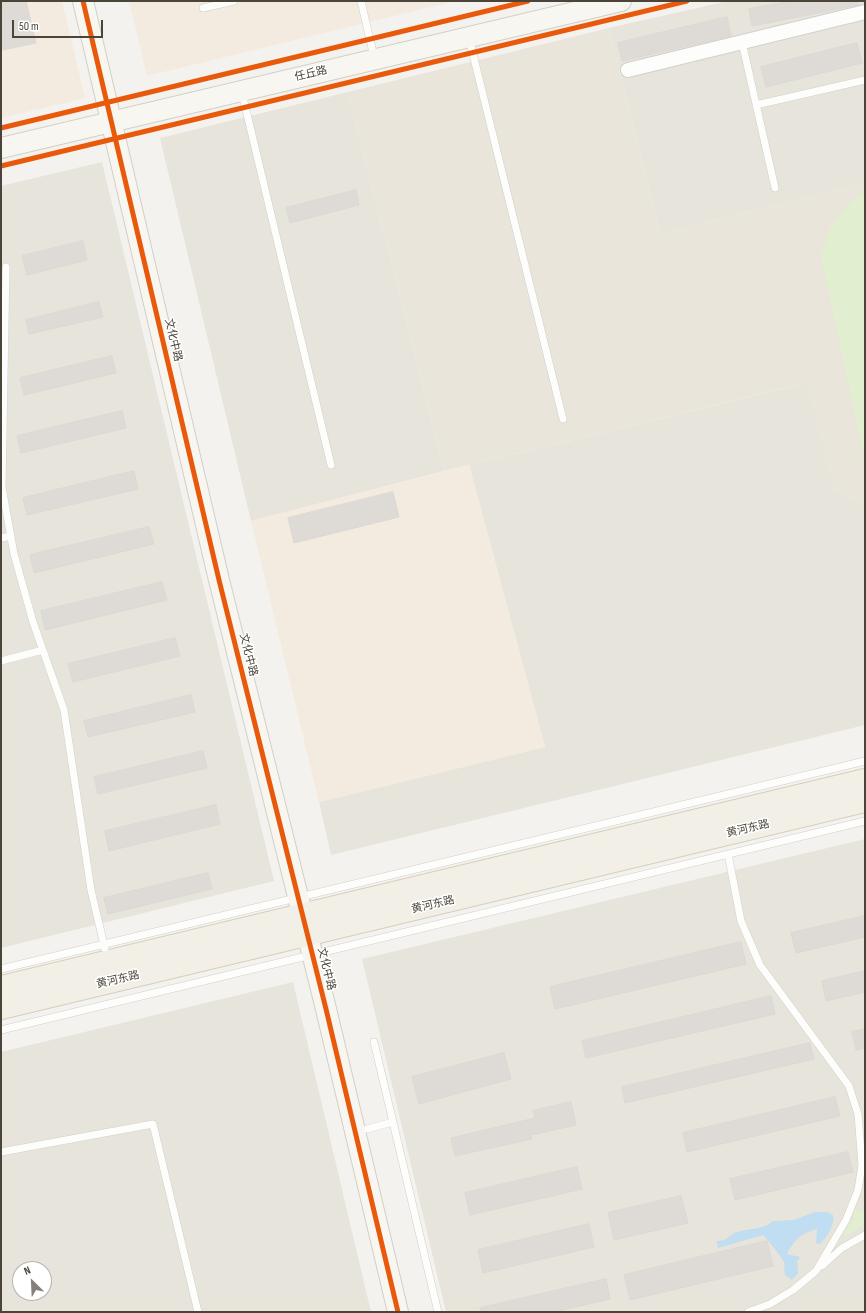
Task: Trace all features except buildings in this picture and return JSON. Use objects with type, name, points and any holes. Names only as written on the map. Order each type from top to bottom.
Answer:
[{"type":"main road","name":"黄河东路","points":[[1,1008],[311,924],[865,780]]},
{"type":"main road","name":"黄河东路","points":[[1,987],[106,953],[311,924],[865,801]]},
{"type":"street","name":"文化中路","points":[[83,1],[118,120]]},
{"type":"street","name":"文化中路","points":[[96,1],[118,120],[219,580],[367,1128],[410,1312]]},
{"type":"street","name":"任丘路","points":[[1,148],[621,1]]},
{"type":"street","points":[[628,70],[865,12]]},
{"type":"street","name":"文化中路","points":[[311,924],[398,1312]]},
{"type":"lane","points":[[204,8],[217,3],[234,1]]},
{"type":"lane","points":[[361,1],[374,59]]},
{"type":"lane","points":[[468,37],[563,419]]},
{"type":"lane","points":[[742,42],[775,188]]},
{"type":"lane","points":[[756,105],[865,80]]},
{"type":"lane","points":[[241,91],[331,464]]},
{"type":"lane","points":[[1,969],[106,953],[91,890],[64,710],[42,650],[14,554],[2,487],[6,268]]},
{"type":"lane","points":[[1,538],[10,536]]},
{"type":"lane","points":[[1,661],[42,650]]},
{"type":"lane","points":[[1,1030],[311,924],[865,761]]},
{"type":"lane","points":[[311,924],[728,854],[865,821]]},
{"type":"lane","points":[[728,854],[741,921],[760,965],[849,1086],[858,1114],[862,1165],[858,1190],[846,1220],[816,1271]]},
{"type":"lane","points":[[374,1042],[438,1312]]},
{"type":"lane","points":[[367,1128],[393,1122]]},
{"type":"lane","points":[[1,1152],[153,1124],[198,1312]]},
{"type":"lane","points":[[748,1312],[770,1304],[793,1290],[842,1248],[865,1235]]},
{"type":"shaded area","points":[[1,1],[62,1],[85,98],[1,118]]},
{"type":"shaded area","points":[[129,1],[456,1],[147,76]]},
{"type":"shaded area","points":[[728,1],[865,1],[865,183],[660,234],[609,28]]},
{"type":"shaded area","points":[[609,28],[660,234],[865,183],[865,504],[835,490],[806,383],[444,471],[348,92]]},
{"type":"shaded area","points":[[348,92],[444,471],[251,521],[160,138]]},
{"type":"shaded area","points":[[102,162],[274,881],[1,948],[1,186]]},
{"type":"shaded area","points":[[807,383],[835,490],[865,504],[865,725],[331,855],[319,802],[545,747],[469,465]]},
{"type":"shaded area","points":[[469,465],[545,747],[319,802],[251,521]]},
{"type":"shaded area","points":[[865,839],[865,1312],[446,1312],[362,959]]},
{"type":"shaded area","points":[[293,982],[371,1312],[1,1312],[1,1052]]},
{"type":"green space","points":[[865,191],[865,462],[821,257],[830,228],[855,197]]},
{"type":"green space","points":[[855,1209],[865,1213],[865,1223],[847,1236],[844,1235],[844,1232],[854,1218],[853,1212]]},
{"type":"water","points":[[815,1212],[827,1212],[833,1215],[832,1227],[820,1244],[816,1243],[817,1229],[802,1235],[792,1245],[787,1254],[800,1257],[797,1262],[798,1273],[792,1280],[785,1275],[784,1262],[763,1235],[718,1248],[717,1241],[724,1240],[734,1233],[765,1226],[773,1221],[794,1220]]},
{"type":"cycle path","points":[[83,1],[219,580],[326,1009],[398,1312]]},
{"type":"cycle path","points":[[1,128],[528,1]]},
{"type":"cycle path","points":[[1,166],[687,1]]}]
